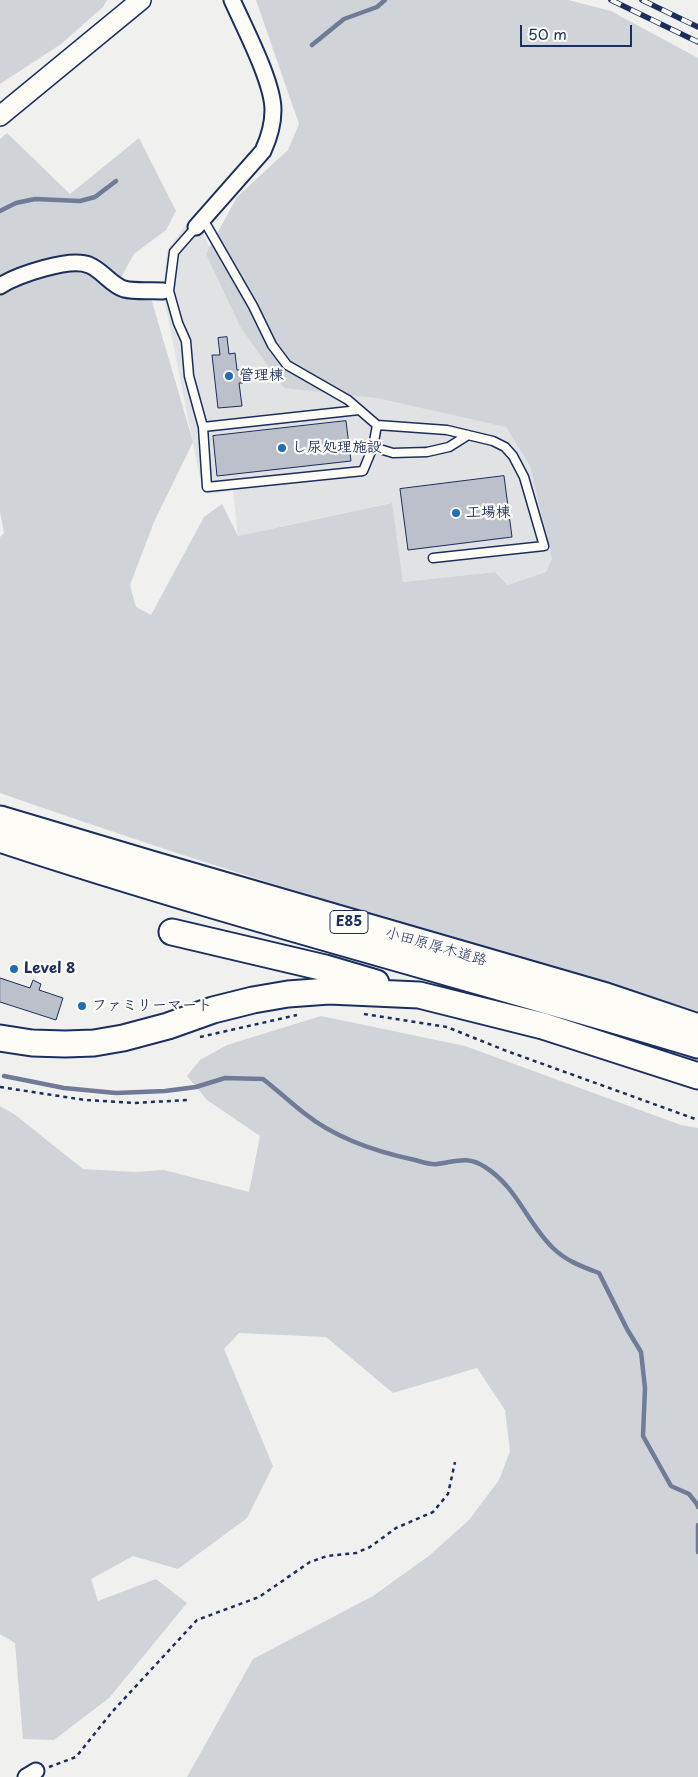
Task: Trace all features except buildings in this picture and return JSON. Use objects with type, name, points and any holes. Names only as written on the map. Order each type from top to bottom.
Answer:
[{"type":"highway","name":"小田原厚木道路","points":[[0,819],[606,996],[698,1027]]},
{"type":"highway","name":"小田原厚木道路","points":[[0,839],[95,870],[569,1006],[698,1045]]},
{"type":"highway","points":[[172,932],[325,968],[419,995],[543,1026],[698,1076]]},
{"type":"highway","points":[[0,1038],[32,1043],[94,1043],[123,1038],[168,1026],[233,1005],[288,994],[329,990],[419,995]]},
{"type":"street","points":[[0,116],[140,0]]},
{"type":"street","points":[[200,223],[263,152],[269,137],[273,109],[267,84],[232,0]]},
{"type":"street","points":[[0,286],[10,280],[62,263],[76,263],[89,265],[125,289],[166,291]]},
{"type":"lane","points":[[377,425],[373,447],[363,470],[207,487],[203,427],[189,376],[186,341],[166,291],[174,252],[200,223],[254,306],[272,345],[287,365],[348,400],[377,425],[447,430],[493,441],[505,447],[513,456],[524,478],[544,546],[433,558]]},
{"type":"lane","points":[[203,427],[359,410]]},
{"type":"lane","points":[[373,447],[393,453],[427,452],[449,447],[468,435]]},
{"type":"path","points":[[359,1013],[447,1026],[504,1050],[698,1120]]},
{"type":"path","points":[[200,1037],[302,1014]]},
{"type":"path","points":[[0,1087],[85,1100],[134,1103],[188,1100]]},
{"type":"path","points":[[31,1774],[76,1757],[112,1712],[197,1620],[260,1597],[310,1562],[327,1556],[356,1553],[370,1547],[396,1528],[433,1512],[448,1494],[455,1462]]},
{"type":"shaded area","points":[[0,0],[107,0],[103,7],[61,44],[0,84]]},
{"type":"shaded area","points":[[256,0],[568,0],[611,11],[698,58],[698,1011],[260,880],[0,793],[0,537],[4,533],[0,512],[0,139],[7,133],[70,194],[139,138],[176,211],[166,230],[134,254],[112,293],[151,298],[193,442],[154,522],[130,585],[136,607],[151,615],[204,517],[222,504],[238,536],[392,503],[403,582],[495,572],[508,585],[546,572],[552,559],[530,466],[506,427],[377,398],[284,388],[241,328],[206,254],[237,197],[288,150],[299,124]]},
{"type":"shaded area","points":[[189,220],[203,233],[208,245],[258,265],[506,427],[530,466],[553,559],[546,572],[508,585],[495,572],[403,582],[391,503],[238,536],[233,491],[208,494],[202,488],[163,293],[167,251]]},
{"type":"shaded area","points":[[321,1016],[465,1046],[681,1125],[698,1128],[698,1777],[187,1777],[253,1659],[373,1596],[430,1555],[469,1520],[499,1480],[510,1451],[505,1410],[477,1368],[393,1393],[326,1337],[239,1333],[224,1349],[273,1466],[247,1518],[178,1569],[133,1556],[91,1579],[98,1601],[156,1579],[187,1603],[109,1698],[54,1740],[23,1739],[15,1643],[0,1634],[0,1106],[14,1114],[83,1169],[135,1172],[164,1170],[249,1192],[260,1136],[207,1100],[187,1076],[200,1060],[227,1045]]},
{"type":"waterway","points":[[312,45],[344,19],[377,7],[385,0]]},
{"type":"waterway","points":[[0,211],[16,203],[35,199],[80,201],[95,197],[116,181]]},
{"type":"waterway","points":[[4,1076],[64,1088],[116,1093],[165,1091],[196,1087],[225,1078],[263,1079],[316,1122],[357,1143],[429,1164],[467,1160],[479,1163],[496,1175],[514,1195],[536,1228],[558,1253],[581,1266],[599,1273],[627,1329],[641,1352],[645,1388],[643,1436],[671,1486],[689,1494],[698,1507]]},
{"type":"waterway","points":[[698,1525],[698,1552]]},
{"type":"railway","points":[[611,0],[698,42]]},
{"type":"railway","points":[[642,0],[698,27]]},
{"type":"place","name":"管理棟","points":[[229,376]]},
{"type":"place","name":"し尿処理施設","points":[[282,448]]},
{"type":"place","name":"工場棟","points":[[456,513]]},
{"type":"place","name":"Level 8","points":[[14,969]]},
{"type":"place","name":"ファミリーマート","points":[[82,1006]]}]
